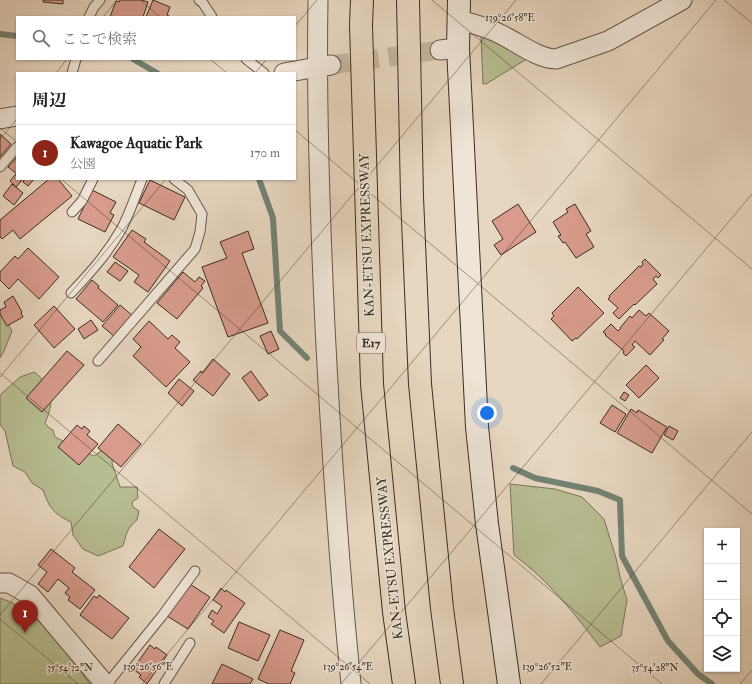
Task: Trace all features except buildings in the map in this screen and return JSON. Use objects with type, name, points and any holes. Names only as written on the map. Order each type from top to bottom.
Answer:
[{"type":"highway","name":"KAN-ETSU EXPRESSWAY","points":[[362,0],[372,384],[394,612],[404,684]]},
{"type":"highway","points":[[408,0],[412,197],[420,384],[442,608],[452,684]]},
{"type":"street","points":[[318,0],[324,66],[319,197],[331,437],[351,684]]},
{"type":"street","points":[[509,684],[487,524],[477,427],[449,49],[459,10],[482,27],[499,33],[537,54],[550,59],[556,59],[608,41],[682,0]]},
{"type":"street","points":[[290,72],[324,66]]},
{"type":"street","points":[[0,119],[16,116]]},
{"type":"street","points":[[0,583],[9,583],[30,595],[106,684]]},
{"type":"lane","points":[[90,16],[100,0]]},
{"type":"lane","points":[[199,0],[203,3],[211,16]]},
{"type":"lane","points":[[72,72],[76,60]]},
{"type":"lane","points":[[247,60],[263,72]]},
{"type":"lane","points":[[0,168],[16,148]]},
{"type":"lane","points":[[72,212],[82,201],[92,180]]},
{"type":"lane","points":[[71,293],[93,270],[109,249],[122,227],[142,180]]},
{"type":"lane","points":[[98,361],[195,249],[200,232],[202,214],[188,190],[175,180]]},
{"type":"lane","points":[[106,684],[162,616],[194,571]]},
{"type":"lane","points":[[164,684],[190,643]]},
{"type":"green space","points":[[481,36],[530,57],[486,84],[483,84]]},
{"type":"green space","points":[[0,310],[12,331],[0,358]]},
{"type":"green space","points":[[34,372],[46,383],[51,395],[50,408],[45,423],[53,430],[55,437],[70,446],[94,456],[107,447],[113,453],[112,463],[120,487],[137,487],[138,498],[132,502],[133,507],[139,511],[137,520],[133,523],[126,534],[123,546],[98,556],[83,549],[73,535],[71,522],[53,510],[43,490],[32,483],[25,472],[13,466],[5,431],[0,425],[0,395],[20,377]]},
{"type":"green space","points":[[510,484],[555,489],[582,497],[604,519],[627,600],[621,636],[600,647],[549,586],[514,555]]},
{"type":"green space","points":[[0,598],[15,604],[40,622],[61,646],[90,684],[0,684]]},
{"type":"waterway","points":[[0,34],[16,36]]},
{"type":"waterway","points":[[135,60],[155,72]]},
{"type":"waterway","points":[[259,180],[273,218],[280,331],[307,358]]},
{"type":"waterway","points":[[513,468],[535,478],[598,491],[620,500],[622,556],[668,641],[698,674],[712,684]]},
{"type":"tunnel","points":[[331,65],[440,50]]},
{"type":"place","name":"Kawagoe Aquatic Park","points":[[25,633]]}]
